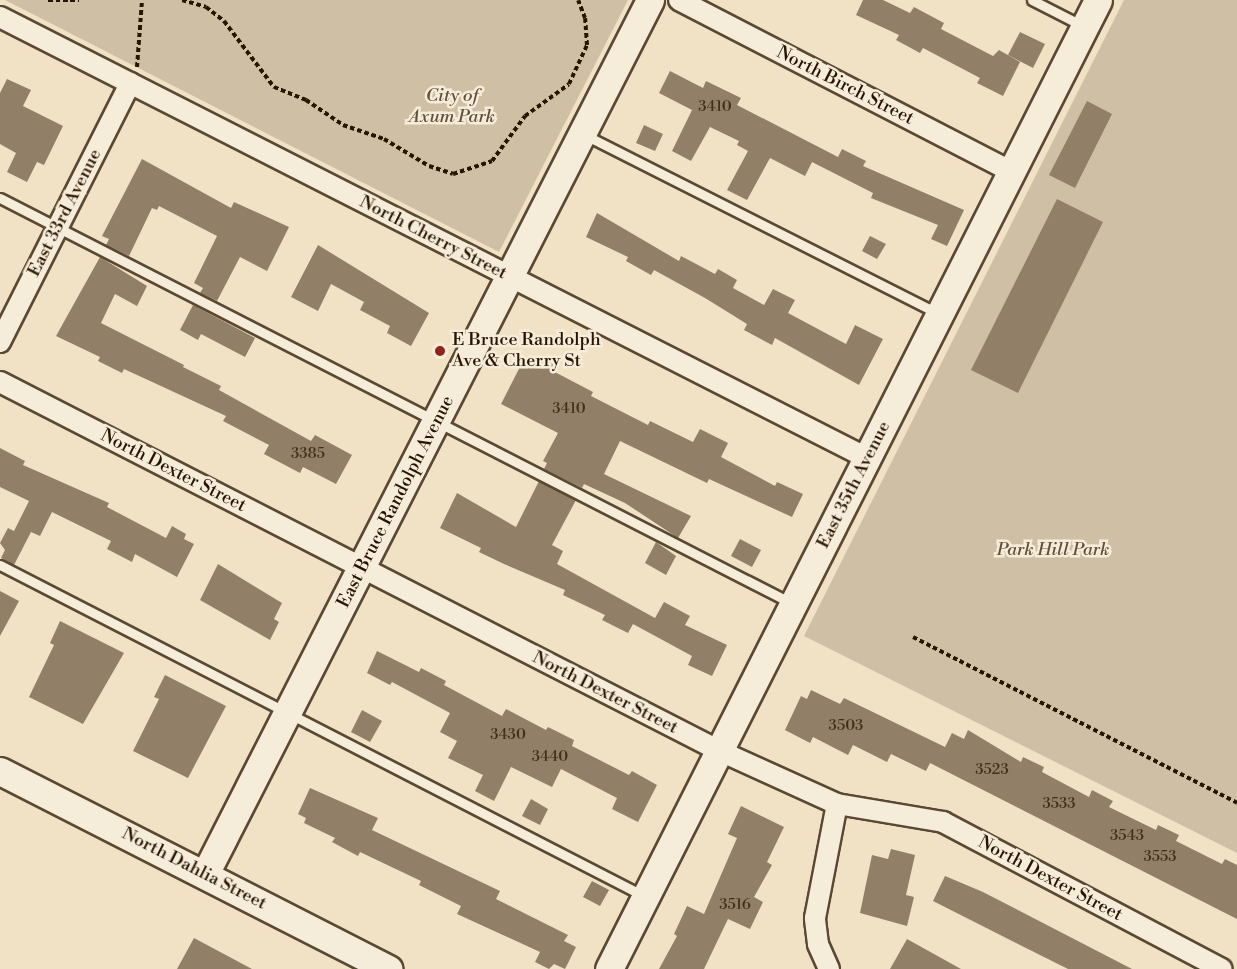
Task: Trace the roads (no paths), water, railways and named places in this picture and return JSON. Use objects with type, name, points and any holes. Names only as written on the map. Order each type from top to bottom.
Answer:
[{"type":"street","name":"East Bruce Randolph Avenue","points":[[205,874],[363,568],[650,0]]},
{"type":"street","name":"North Birch Street","points":[[679,0],[1011,171]]},
{"type":"street","name":"East 35th Avenue","points":[[609,969],[1098,0]]},
{"type":"street","name":"North Cherry Street","points":[[0,17],[867,458]]},
{"type":"street","name":"East 33rd Avenue","points":[[0,342],[130,83]]},
{"type":"street","name":"North Dexter Street","points":[[0,382],[720,751],[837,804],[943,822],[1222,969]]},
{"type":"street","name":"North Dahlia Street","points":[[0,771],[388,969]]},
{"type":"street","points":[[824,968],[815,918],[837,804]]},
{"type":"lane","points":[[1032,0],[1084,27]]},
{"type":"lane","points":[[583,134],[940,315]]},
{"type":"lane","points":[[0,198],[793,604]]},
{"type":"lane","points":[[0,565],[646,897]]},
{"type":"place","name":"E Bruce Randolph Ave & Cherry St","points":[[440,351]]},
{"type":"park label","name":"City of Axum Park","points":[[452,107]]},
{"type":"park label","name":"Park Hill Park","points":[[1053,550]]}]
